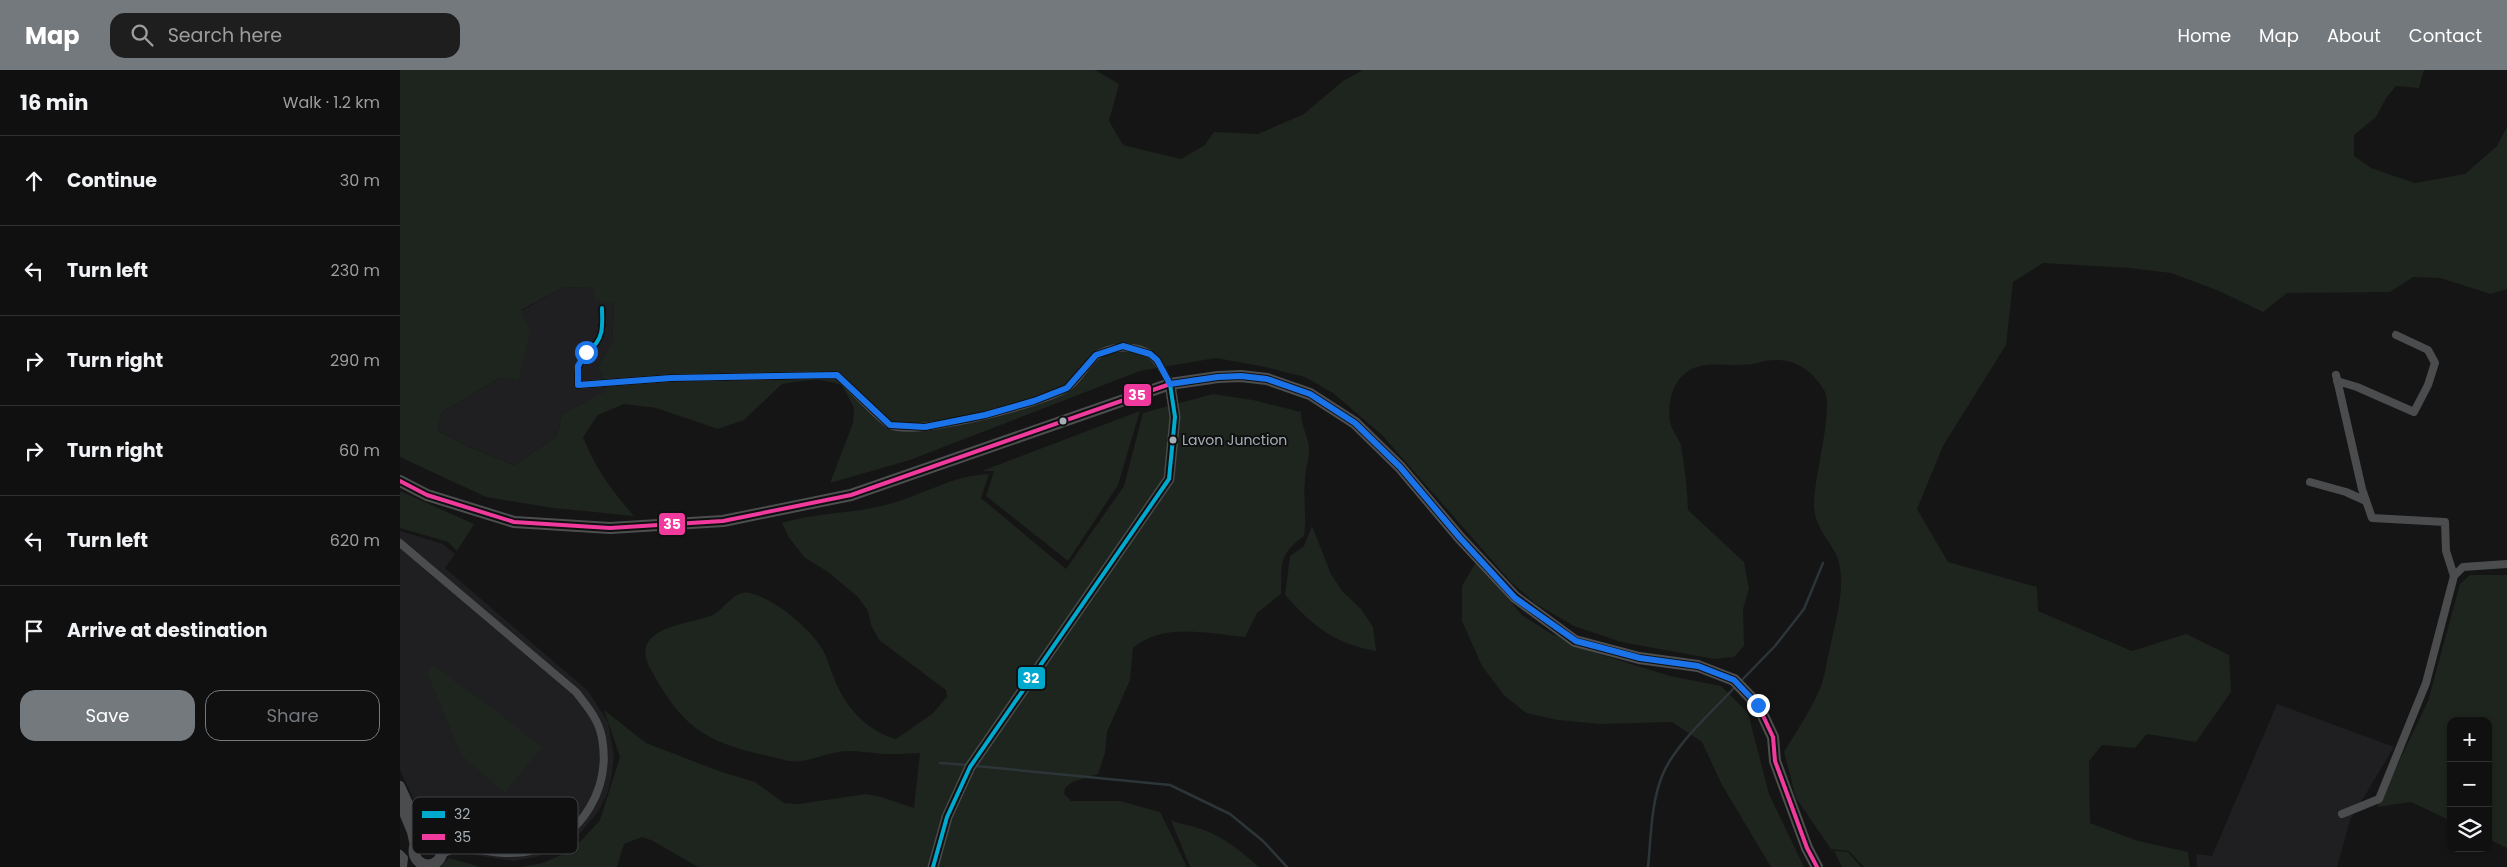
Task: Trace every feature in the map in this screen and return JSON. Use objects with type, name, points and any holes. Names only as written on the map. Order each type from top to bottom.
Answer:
[{"type":"main road","points":[[400,480],[427,496],[514,522],[610,528],[723,520],[851,495],[1170,384],[1218,377],[1241,376],[1267,379],[1310,394],[1355,423],[1400,467],[1460,538],[1515,598],[1576,641],[1640,658],[1698,666],[1734,680],[1758,705],[1773,736],[1775,761],[1807,848],[1817,867]]},
{"type":"main road","points":[[933,867],[947,817],[970,767],[1169,479],[1175,416],[1170,384]]},
{"type":"main road","points":[[416,854],[417,860],[425,866],[440,860]]},
{"type":"street","points":[[602,308],[602,332],[581,359],[577,374],[578,385],[671,378],[837,375],[890,425],[925,427],[985,415],[1034,401],[1067,388],[1096,355],[1123,346],[1150,354],[1157,360],[1170,384]]},
{"type":"street","points":[[2396,335],[2428,350],[2435,363],[2428,385],[2414,412],[2336,378],[2366,501],[2372,518],[2445,522],[2446,550],[2454,576]]},
{"type":"street","points":[[2310,482],[2346,492],[2366,501]]},
{"type":"street","points":[[400,543],[576,692],[592,713],[602,737],[604,761],[601,785],[591,807],[578,824]]},
{"type":"street","points":[[2342,814],[2378,799],[2426,683],[2454,576],[2463,567],[2507,564]]},
{"type":"street","points":[[400,786],[412,813]]},
{"type":"street","points":[[400,803],[412,832]]},
{"type":"street","points":[[400,854],[404,858],[403,867]]},
{"type":"shaded area","points":[[400,70],[1095,70],[1119,84],[1109,121],[1123,145],[1181,159],[1205,145],[1214,132],[1258,134],[1304,114],[1343,81],[1363,70],[2424,70],[2419,88],[2396,86],[2386,98],[2376,117],[2354,135],[2354,156],[2371,168],[2415,183],[2465,174],[2497,146],[2507,127],[2507,289],[2491,294],[2440,278],[2413,277],[2390,292],[2287,293],[2263,312],[2219,291],[2171,273],[2129,268],[2043,263],[2013,282],[2006,345],[1943,446],[1917,509],[1948,562],[2037,587],[2038,611],[2132,651],[2186,634],[2229,655],[2231,692],[2196,742],[2147,734],[2135,748],[2102,745],[2089,761],[2090,823],[2138,841],[2188,852],[2190,867],[1864,867],[1849,851],[1831,849],[1796,798],[1784,752],[1809,711],[1822,682],[1841,585],[1841,574],[1837,556],[1822,532],[1814,509],[1816,482],[1827,412],[1827,399],[1824,390],[1811,374],[1804,368],[1787,361],[1778,360],[1742,365],[1704,365],[1697,367],[1683,375],[1671,397],[1670,422],[1681,446],[1688,510],[1744,562],[1749,588],[1743,609],[1744,646],[1734,657],[1714,659],[1621,642],[1574,626],[1536,604],[1510,581],[1382,435],[1333,393],[1305,377],[1216,358],[1140,371],[910,460],[830,483],[853,423],[854,408],[842,385],[817,379],[782,384],[744,420],[718,429],[656,408],[624,404],[598,415],[583,437],[605,479],[634,516],[553,508],[486,497],[400,457]],"holes":[[[564,287],[593,288],[595,301],[614,303],[612,344],[598,366],[607,390],[562,414],[557,436],[514,465],[469,447],[438,431],[441,413],[501,377],[519,380],[530,331],[521,310]]]},
{"type":"shaded area","points":[[564,287],[594,288],[614,303],[612,345],[598,366],[608,390],[562,414],[557,436],[514,465],[469,447],[438,431],[441,413],[501,377],[521,311]]},
{"type":"shaded area","points":[[1213,394],[1253,400],[1301,412],[1309,446],[1305,477],[1304,536],[1290,549],[1283,560],[1281,594],[1257,613],[1245,637],[1201,632],[1172,632],[1145,640],[1133,648],[1130,680],[1107,732],[1105,753],[1098,774],[1072,782],[1065,788],[1064,794],[1071,801],[1120,801],[1160,812],[1187,867],[698,867],[653,841],[642,837],[624,844],[617,867],[521,867],[543,863],[563,854],[578,854],[578,843],[600,820],[620,757],[604,710],[646,743],[719,771],[755,782],[784,803],[799,804],[866,794],[914,808],[920,753],[883,754],[843,751],[807,760],[792,761],[725,744],[696,728],[673,705],[651,670],[646,656],[647,645],[653,637],[662,631],[710,616],[739,594],[750,593],[760,596],[781,608],[801,624],[817,641],[825,654],[844,699],[858,716],[876,730],[896,739],[932,714],[947,697],[946,690],[879,640],[871,625],[868,611],[858,597],[828,572],[804,557],[788,536],[782,523],[795,519],[876,507],[902,500],[963,478],[989,474],[981,498],[1066,569],[1124,486],[1143,413]]},
{"type":"shaded area","points":[[1140,411],[1118,485],[1068,561],[986,496],[994,471],[982,471]]},
{"type":"shaded area","points":[[400,491],[474,524],[457,551],[448,542],[400,528]]},
{"type":"shaded area","points":[[1312,526],[1331,574],[1342,591],[1361,609],[1373,627],[1376,651],[1348,644],[1325,632],[1285,595],[1290,556],[1304,546]]},
{"type":"shaded area","points":[[400,531],[443,544],[455,554],[445,568],[588,691],[608,722],[614,756],[607,794],[598,812],[578,834],[578,797],[412,797],[400,770]]},
{"type":"shaded area","points":[[1476,562],[1523,616],[1552,634],[1599,654],[1670,676],[1721,686],[1748,713],[1769,794],[1804,867],[1771,867],[1722,785],[1702,742],[1672,722],[1600,724],[1558,720],[1526,713],[1504,695],[1482,666],[1462,621],[1462,586]]},
{"type":"shaded area","points":[[2470,575],[2507,575],[2507,848],[2492,841],[2492,717],[2447,717],[2447,819],[2411,802],[2377,807],[2428,701],[2460,584]]},
{"type":"shaded area","points":[[430,667],[435,667],[486,703],[542,747],[505,793],[462,756],[427,673]]},
{"type":"shaded area","points":[[2277,704],[2394,747],[2350,820],[2337,867],[2197,867],[2196,854],[2212,856]]},
{"type":"shaded area","points":[[1171,820],[1209,832],[1225,840],[1259,867],[1190,867]]},
{"type":"shaded area","points":[[1834,851],[1848,852],[1861,867],[1842,867]]},
{"type":"shaded area","points":[[468,854],[544,854],[514,861]]},
{"type":"shaded area","points":[[449,858],[481,867],[440,867]]},
{"type":"waterway","points":[[1741,681],[1775,646],[1804,609],[1823,563]]},
{"type":"waterway","points":[[1648,867],[1654,809],[1662,776],[1685,740],[1735,687]]},
{"type":"waterway","points":[[940,763],[968,765]]},
{"type":"waterway","points":[[976,766],[1170,785],[1230,814],[1263,841],[1287,867]]},
{"type":"transit line","name":"32","points":[[602,308],[601,333],[595,345],[580,364],[578,385],[671,378],[837,375],[890,425],[925,427],[985,415],[1034,401],[1067,388],[1096,355],[1123,346],[1150,354],[1157,360],[1170,384],[1175,417],[1169,479],[970,767],[947,817],[933,867]]},
{"type":"transit line","name":"35","points":[[400,481],[427,495],[514,522],[610,528],[723,521],[851,495],[1170,384],[1218,377],[1241,376],[1267,379],[1310,394],[1355,423],[1400,467],[1460,538],[1515,597],[1575,641],[1639,658],[1698,666],[1734,680],[1758,705],[1773,737],[1775,761],[1807,848],[1817,867]]},
{"type":"place","name":"Lavon Junction","points":[[1173,440]]},
{"type":"route","points":[[586,352],[578,366],[578,385],[736,375],[837,375],[890,425],[925,427],[985,415],[1034,401],[1067,388],[1096,355],[1123,346],[1150,354],[1157,360],[1170,384],[1218,377],[1241,376],[1267,379],[1310,394],[1355,423],[1400,467],[1460,538],[1515,598],[1576,641],[1640,658],[1698,666],[1734,680],[1758,705]]}]
